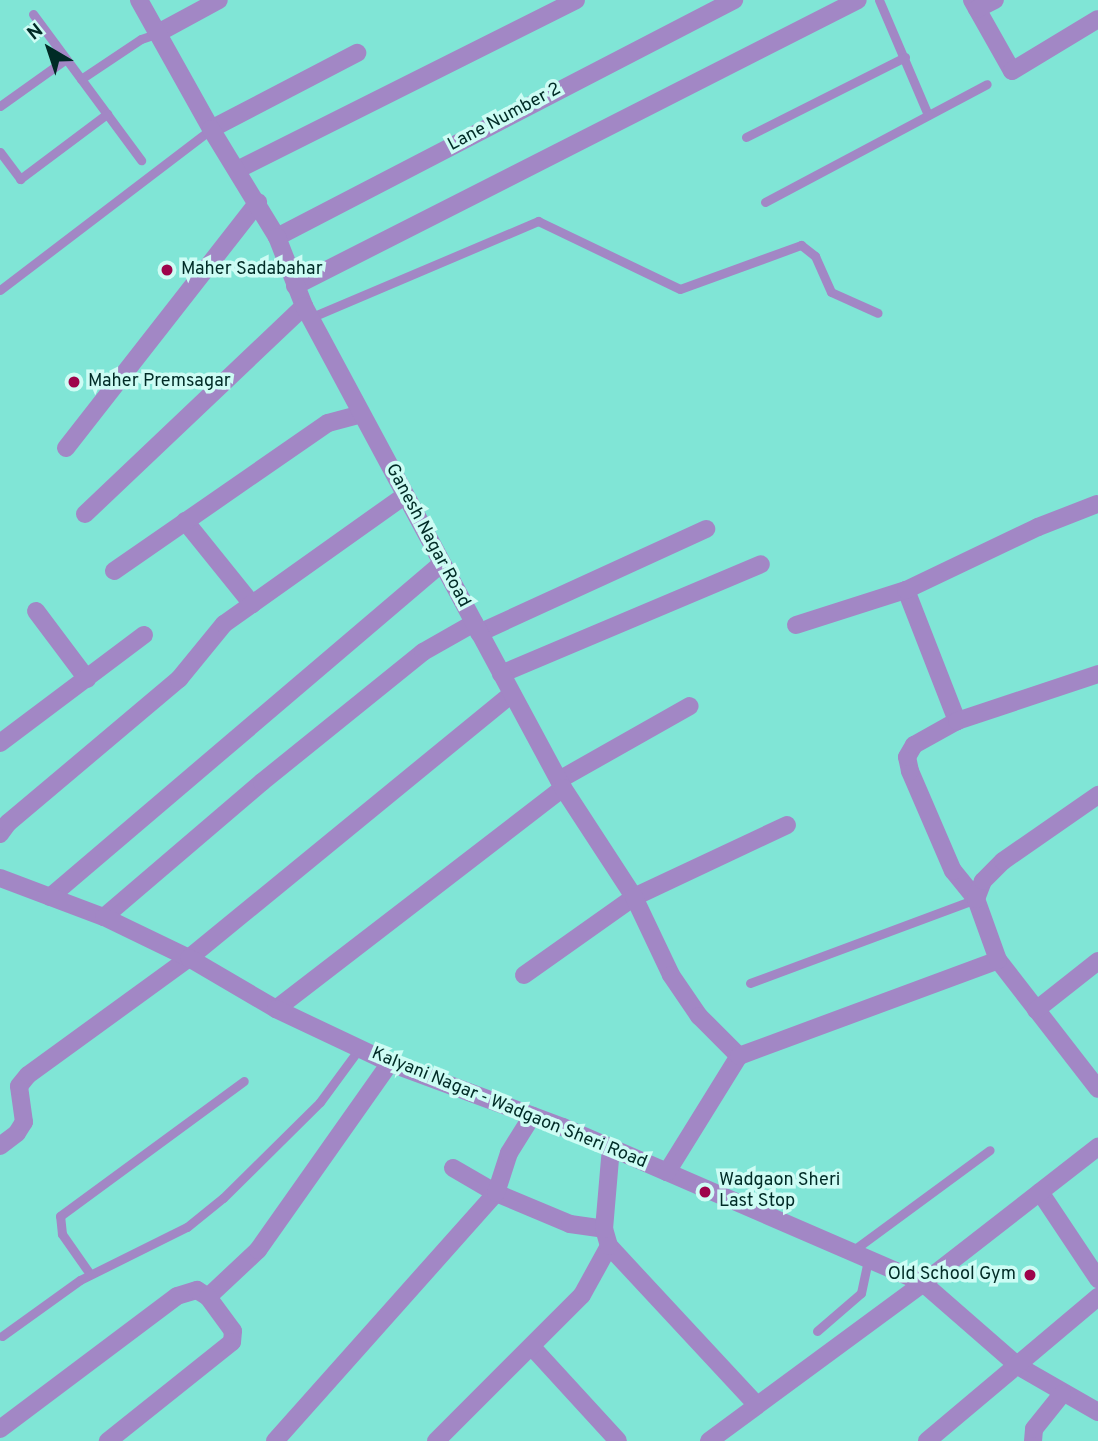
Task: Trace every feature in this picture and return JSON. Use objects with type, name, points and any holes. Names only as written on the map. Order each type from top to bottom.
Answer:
[{"type":"street","name":"Ganesh Nagar Road","points":[[139,0],[211,129],[277,237],[295,286],[404,496],[561,784],[634,897],[671,975],[699,1016],[739,1056]]},
{"type":"street","points":[[158,33],[219,0]]},
{"type":"street","points":[[237,170],[576,0]]},
{"type":"street","name":"Lane Number 2","points":[[277,237],[734,0]]},
{"type":"street","points":[[295,286],[858,0]]},
{"type":"street","points":[[995,0],[975,5],[1012,71],[1098,19]]},
{"type":"street","points":[[211,129],[357,53]]},
{"type":"street","points":[[66,449],[258,202]]},
{"type":"street","points":[[85,514],[308,311]]},
{"type":"street","points":[[114,571],[328,422],[362,414]]},
{"type":"street","points":[[0,834],[8,823],[179,679],[224,624],[404,496]]},
{"type":"street","points":[[796,625],[906,590],[1038,527],[1098,504]]},
{"type":"street","points":[[185,521],[252,604]]},
{"type":"street","points":[[104,917],[262,782],[412,660],[476,628],[706,529]]},
{"type":"street","points":[[50,897],[441,564]]},
{"type":"street","points":[[501,674],[761,564]]},
{"type":"street","points":[[906,590],[957,721]]},
{"type":"street","points":[[36,611],[87,679]]},
{"type":"street","points":[[0,743],[144,635]]},
{"type":"street","points":[[1098,674],[957,721],[914,745],[907,757],[910,771],[953,871],[976,899],[998,960],[1098,1089]]},
{"type":"street","points":[[0,1146],[18,1133],[24,1122],[19,1086],[28,1075],[189,958],[512,694]]},
{"type":"street","points":[[276,1009],[561,784],[690,706]]},
{"type":"street","points":[[976,899],[983,881],[1003,861],[1098,795]]},
{"type":"street","points":[[524,975],[634,897],[787,825]]},
{"type":"street","name":"Kalyani Nagar - Wadgaon Sheri Road","points":[[0,878],[104,917],[189,958],[276,1009],[390,1063],[532,1116],[667,1172],[739,1056]]},
{"type":"street","points":[[739,1056],[998,960]]},
{"type":"street","points":[[1036,1010],[1098,961]]},
{"type":"street","points":[[208,1297],[258,1250],[390,1063]]},
{"type":"street","points":[[275,1441],[496,1193],[509,1153],[532,1116]]},
{"type":"street","points":[[709,1441],[923,1283],[1098,1147]]},
{"type":"street","points":[[439,1440],[582,1295],[606,1238],[611,1148]]},
{"type":"street","points":[[453,1168],[496,1193],[606,1238],[757,1405]]},
{"type":"street","points":[[667,1172],[923,1283],[1018,1366],[1062,1394],[1096,1409]]},
{"type":"street","points":[[1040,1192],[1098,1279]]},
{"type":"street","points":[[0,1429],[177,1296],[197,1290],[208,1297],[233,1331],[232,1342],[108,1441]]},
{"type":"street","points":[[927,1441],[1098,1297]]},
{"type":"street","points":[[532,1348],[618,1441]]},
{"type":"street","points":[[1033,1441],[1034,1429],[1062,1394]]},
{"type":"lane","points":[[879,0],[928,115]]},
{"type":"lane","points":[[33,15],[141,160]]},
{"type":"lane","points":[[81,79],[141,39],[158,33]]},
{"type":"lane","points":[[746,136],[905,57]]},
{"type":"lane","points":[[0,106],[66,59]]},
{"type":"lane","points":[[765,202],[987,84]]},
{"type":"lane","points":[[0,152],[20,180],[107,114]]},
{"type":"lane","points":[[0,290],[211,129]]},
{"type":"lane","points":[[308,311],[538,221],[680,289],[801,245],[815,256],[831,292],[878,313]]},
{"type":"lane","points":[[750,983],[976,899]]},
{"type":"lane","points":[[2,1336],[90,1274],[187,1227],[223,1198],[320,1102],[359,1049]]},
{"type":"lane","points":[[90,1274],[62,1234],[60,1216],[244,1081]]},
{"type":"lane","points":[[851,1252],[990,1150]]},
{"type":"lane","points":[[817,1331],[861,1293],[868,1259]]},
{"type":"place","name":"Maher Sadabahar","points":[[167,270]]},
{"type":"place","name":"Maher Premsagar","points":[[74,382]]},
{"type":"place","name":"Wadgaon Sheri Last Stop","points":[[705,1192]]},
{"type":"place","name":"Old School Gym","points":[[1030,1275]]}]
